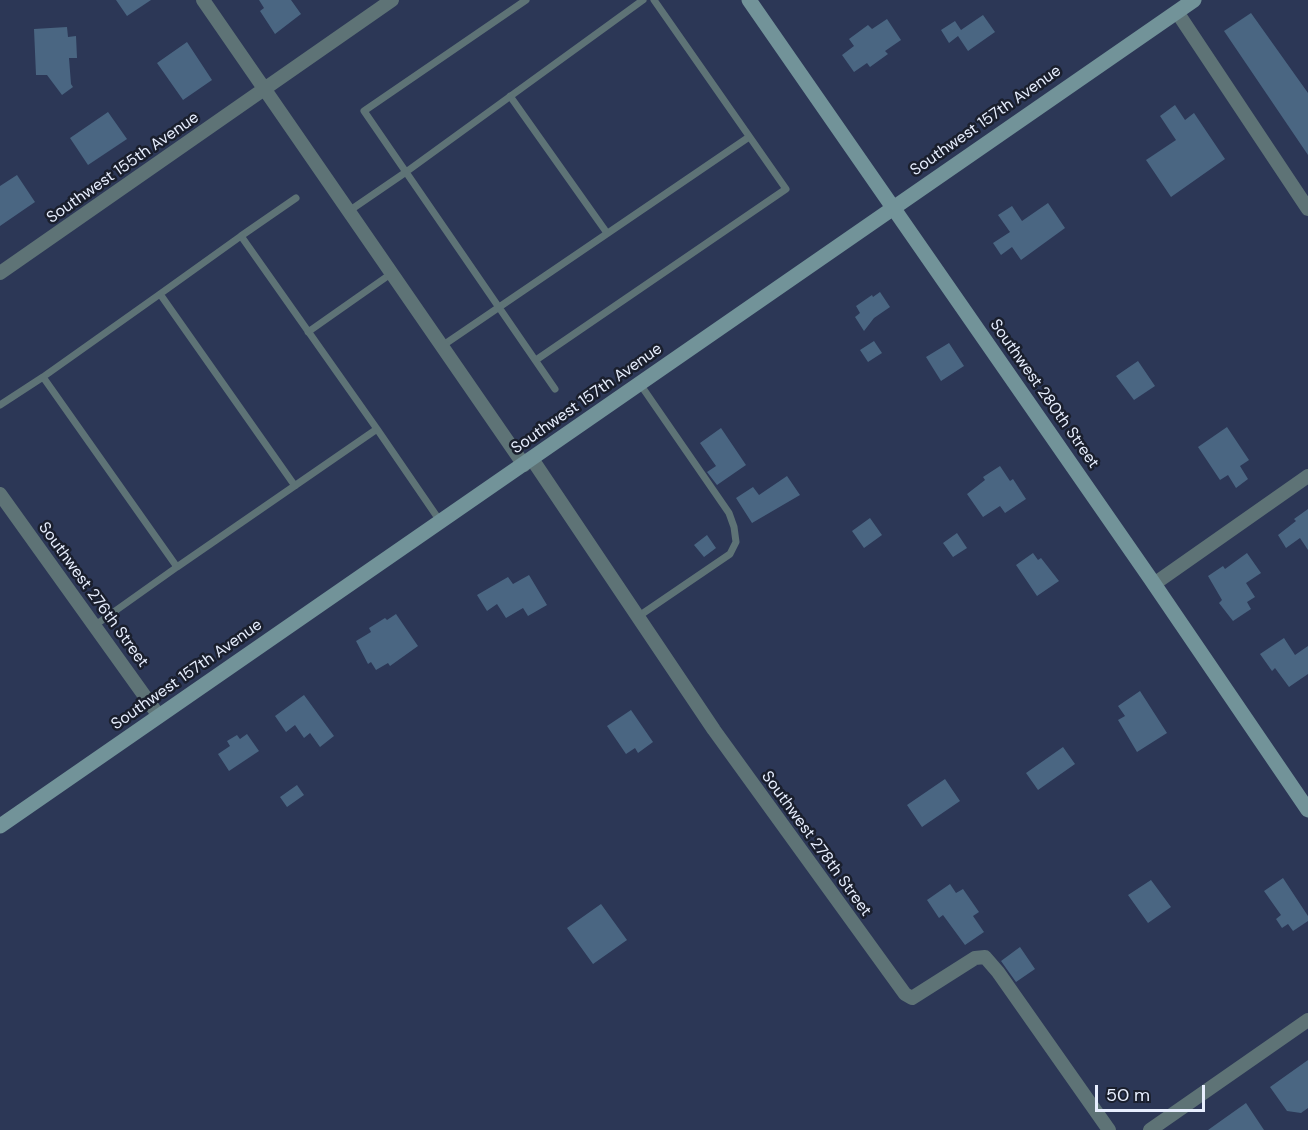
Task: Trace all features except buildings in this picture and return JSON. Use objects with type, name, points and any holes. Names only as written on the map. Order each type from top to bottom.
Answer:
[{"type":"street","points":[[203,0],[264,89]]},
{"type":"street","name":"Southwest 155th Avenue","points":[[0,273],[392,0]]},
{"type":"street","name":"Southwest 280th Street","points":[[749,0],[1308,810]]},
{"type":"street","name":"Southwest 157th Avenue","points":[[0,826],[1194,0]]},
{"type":"street","points":[[1177,12],[1308,209]]},
{"type":"street","name":"Southwest 278th Street","points":[[264,89],[442,346],[639,616],[714,730],[904,994],[912,998],[975,958],[985,957],[998,972],[1109,1130]]},
{"type":"street","points":[[1154,584],[1308,476]]},
{"type":"street","name":"Southwest 276th Street","points":[[0,494],[159,716]]},
{"type":"street","points":[[1150,1130],[1308,1020]]},
{"type":"lane","points":[[526,0],[364,111],[555,389]]},
{"type":"lane","points":[[349,212],[643,0]]},
{"type":"lane","points":[[536,360],[786,189],[654,0]]},
{"type":"lane","points":[[510,96],[607,233]]},
{"type":"lane","points":[[442,346],[749,137]]},
{"type":"lane","points":[[0,405],[296,198]]},
{"type":"lane","points":[[241,236],[441,522]]},
{"type":"lane","points":[[308,332],[392,273]]},
{"type":"lane","points":[[160,294],[295,486]]},
{"type":"lane","points":[[43,376],[177,567]]},
{"type":"lane","points":[[639,616],[730,554],[736,542],[729,513],[640,384]]},
{"type":"lane","points":[[94,626],[377,429]]}]
